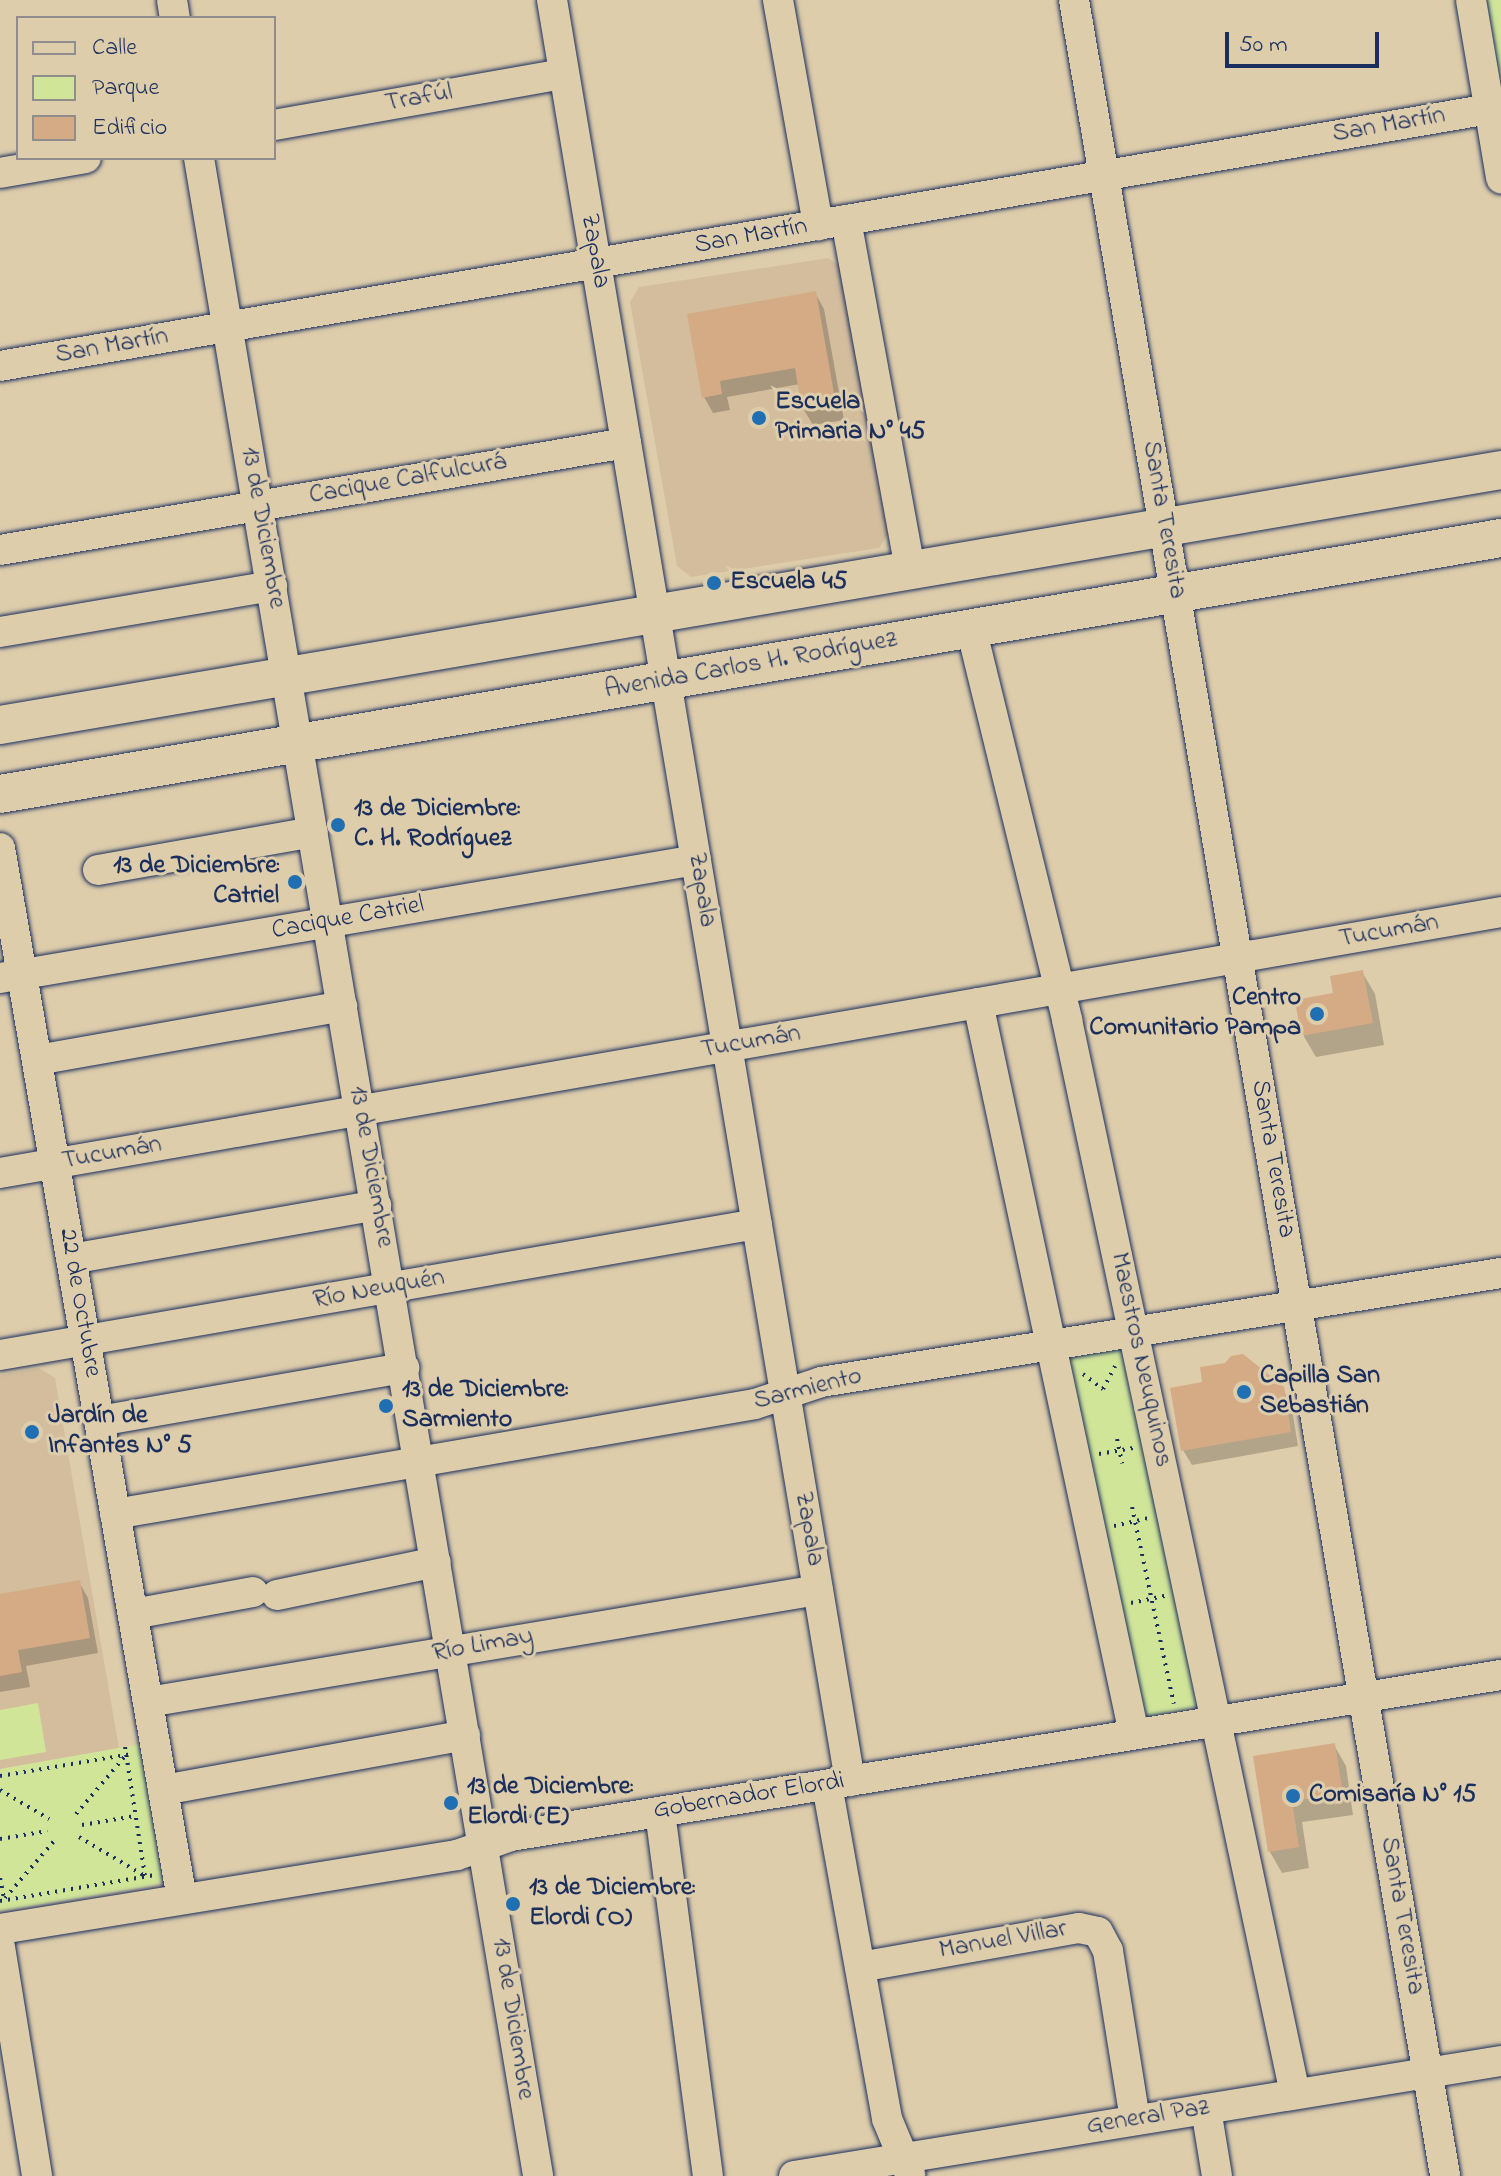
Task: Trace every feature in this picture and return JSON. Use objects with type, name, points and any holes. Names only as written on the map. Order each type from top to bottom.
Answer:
[{"type":"main road","points":[[0,725],[1501,470]]},
{"type":"main road","name":"Avenida Carlos H. Rodríguez","points":[[0,794],[1501,538]]},
{"type":"street","name":"Zapala","points":[[552,0],[818,1590],[860,1967],[888,2125],[907,2167]]},
{"type":"street","points":[[778,0],[832,222],[910,570]]},
{"type":"street","name":"Santa Teresita","points":[[1074,0],[1445,2176]]},
{"type":"street","points":[[1471,0],[1495,108],[1501,178]]},
{"type":"street","name":"Trafúl","points":[[276,125],[564,74]]},
{"type":"street","name":"San Martín","points":[[0,366],[1495,108]]},
{"type":"street","points":[[0,173],[75,160]]},
{"type":"street","name":"13 de Diciembre","points":[[199,160],[538,2176]]},
{"type":"street","name":"Cacique Calfulcurá","points":[[0,550],[626,443]]},
{"type":"street","points":[[0,632],[272,586]]},
{"type":"street","name":"Maestros Neuquinos","points":[[971,628],[1059,989],[1128,1343],[1218,1721],[1295,2094]]},
{"type":"street","points":[[98,870],[313,832]]},
{"type":"street","name":"22 de Octubre","points":[[0,848],[11,976],[37,1060],[182,1899]]},
{"type":"street","name":"Cacique Catriel","points":[[11,976],[696,860]]},
{"type":"street","name":"Tucumán","points":[[0,1173],[1501,912]]},
{"type":"street","points":[[978,1003],[1134,1734]]},
{"type":"street","points":[[37,1060],[342,1006]]},
{"type":"street","points":[[71,1259],[376,1205]]},
{"type":"street","name":"Río Neuquén","points":[[0,1355],[757,1224]]},
{"type":"street","name":"Sarmiento","points":[[115,1514],[755,1404],[821,1382],[1051,1345],[1128,1343],[1297,1306],[1501,1273]]},
{"type":"street","points":[[99,1421],[404,1368]]},
{"type":"street","points":[[133,1614],[436,1562]]},
{"type":"street","name":"Río Limay","points":[[148,1702],[818,1590]]},
{"type":"street","name":"Gobernador Elordi","points":[[2,1910],[182,1899],[457,1855],[505,1837],[1501,1675]]},
{"type":"street","points":[[163,1790],[465,1735]]},
{"type":"street","points":[[660,1812],[708,2176]]},
{"type":"street","name":"Manuel Villar","points":[[860,1967],[1079,1928],[1098,1932],[1108,1951],[1135,2120]]},
{"type":"street","points":[[0,1947],[37,2176]]},
{"type":"street","name":"General Paz","points":[[794,2176],[907,2167],[1135,2120],[1501,2061]]},
{"type":"street","points":[[1206,2109],[1217,2176]]},
{"type":"path","points":[[1079,1371],[1103,1392],[1128,1343]]},
{"type":"path","points":[[1117,1439],[1122,1463]]},
{"type":"path","points":[[1087,1456],[1144,1446]]},
{"type":"path","points":[[1132,1507],[1174,1704]]},
{"type":"path","points":[[1103,1528],[1159,1516]]},
{"type":"path","points":[[1120,1606],[1176,1594]]},
{"type":"path","points":[[1163,1706],[1189,1701]]},
{"type":"path","points":[[125,1747],[147,1887]]},
{"type":"path","points":[[0,1776],[156,1750]]},
{"type":"path","points":[[76,1814],[126,1755]]},
{"type":"path","points":[[0,1790],[49,1819]]},
{"type":"path","points":[[82,1825],[136,1816]]},
{"type":"path","points":[[0,1839],[47,1831]]},
{"type":"path","points":[[79,1837],[145,1876]]},
{"type":"path","points":[[2,1910],[54,1841]]},
{"type":"path","points":[[2,1910],[164,1874]]},
{"type":"path","points":[[0,1878],[2,1910]]},
{"type":"shaded area","name":"Escuela Primaria N° 45","points":[[828,258],[842,267],[888,534],[879,548],[691,577],[677,566],[630,302],[639,287]]},
{"type":"shaded area","points":[[39,1368],[55,1378],[119,1748],[0,1769],[0,1375]]},
{"type":"green space","points":[[1487,0],[1501,0],[1501,93],[1491,59],[1495,46]]},
{"type":"green space","points":[[1124,1349],[1199,1702],[1191,1709],[1153,1716],[1142,1713],[1068,1357]]},
{"type":"green space","points":[[38,1703],[46,1752],[0,1760],[0,1710]]},
{"type":"green space","points":[[142,1744],[163,1880],[155,1885],[0,1911],[0,1769]]},
{"type":"building","points":[[816,291],[836,405],[802,411],[795,368],[720,381],[722,394],[702,398],[687,314]]},
{"type":"building","points":[[1363,970],[1373,1023],[1301,1036],[1295,1000],[1333,993],[1330,976]]},
{"type":"building","points":[[1243,1354],[1284,1387],[1291,1432],[1181,1451],[1170,1388],[1202,1382],[1200,1367],[1225,1363],[1231,1356]]},
{"type":"building","points":[[80,1580],[90,1638],[18,1650],[22,1672],[0,1676],[0,1594]]},
{"type":"building","name":"Comisaría N° 15","points":[[1335,1743],[1343,1794],[1292,1801],[1299,1847],[1268,1852],[1253,1756]]},
{"type":"place","name":"Escuela Primaria N° 45","points":[[759,418]]},
{"type":"place","name":"Escuela 45","points":[[714,583]]},
{"type":"place","name":"13 de Diciembre: C. H. Rodríguez","points":[[338,825]]},
{"type":"place","name":"13 de Diciembre: Catriel","points":[[295,882]]},
{"type":"place","name":"Centro Comunitario Pampa","points":[[1317,1014]]},
{"type":"place","name":"Capilla San Sebastián","points":[[1244,1392]]},
{"type":"place","name":"13 de Diciembre: Sarmiento","points":[[386,1406]]},
{"type":"place","name":"Jardín de Infantes N° 5","points":[[32,1432]]},
{"type":"place","name":"Comisaría N° 15","points":[[1293,1796]]},
{"type":"place","name":"13 de Diciembre: Elordi (E)","points":[[451,1803]]},
{"type":"place","name":"13 de Diciembre: Elordi (O)","points":[[513,1904]]}]
